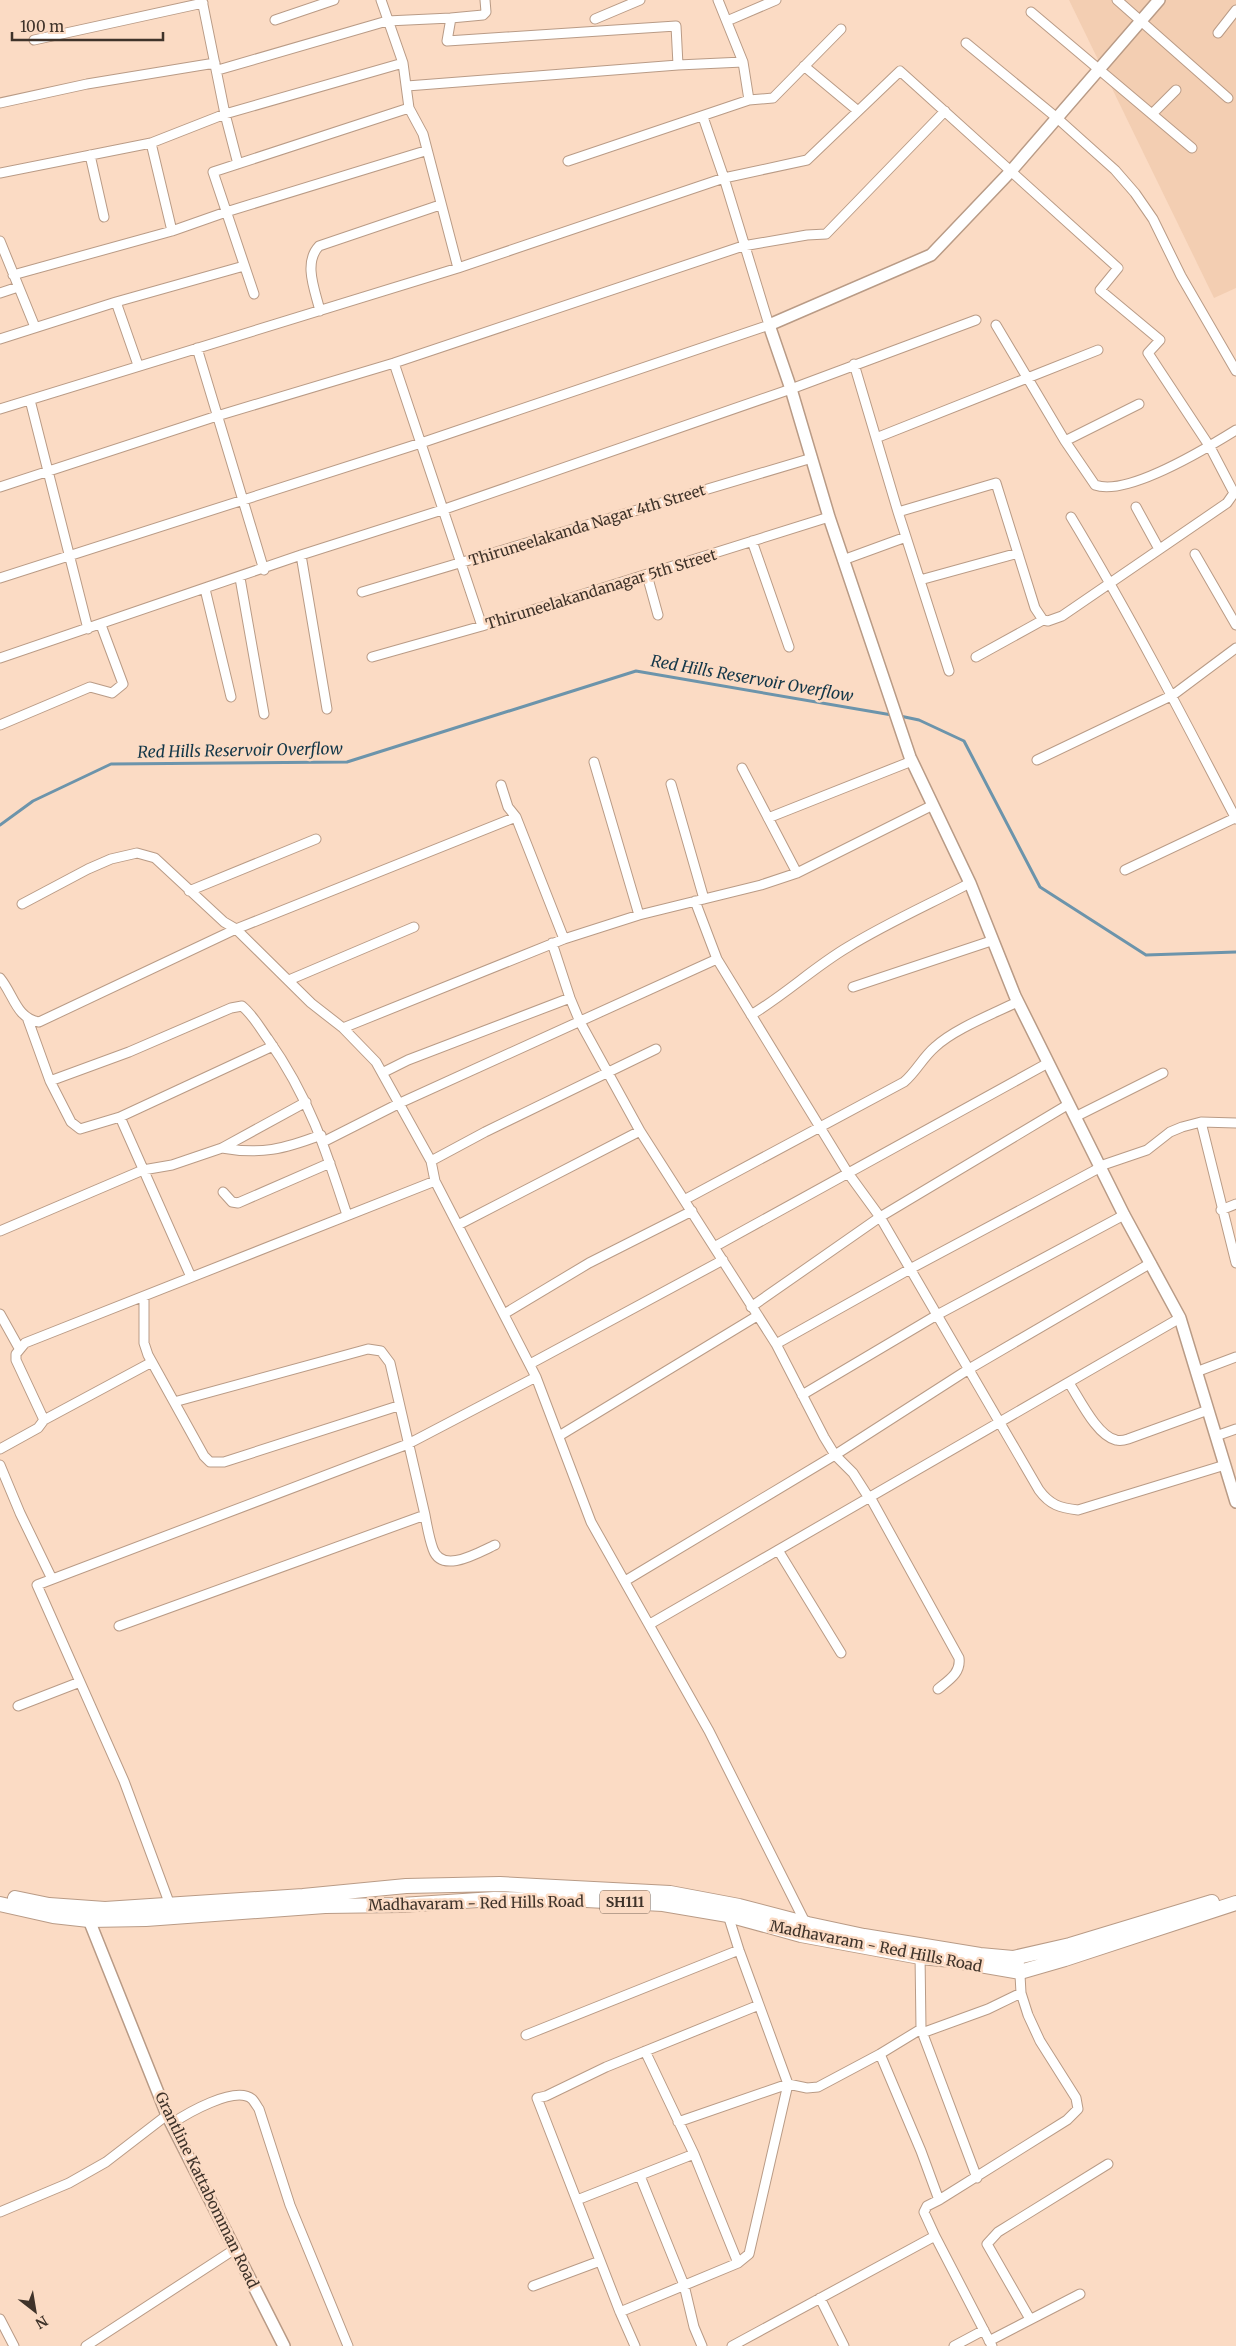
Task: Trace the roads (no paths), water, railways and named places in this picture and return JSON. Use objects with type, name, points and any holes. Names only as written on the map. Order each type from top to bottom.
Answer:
[{"type":"main road","name":"Madhavaram - Red Hills Road","points":[[0,1894],[49,1905],[105,1909],[406,1886],[500,1884],[670,1893],[739,1906],[806,1930]]},
{"type":"main road","name":"Madhavaram - Red Hills Road","points":[[0,1904],[53,1916],[89,1920],[146,1919],[324,1906],[401,1905],[494,1899],[586,1900],[663,1904],[1020,1972],[1052,1964],[1207,1909],[1236,1895]]},
{"type":"main road","name":"Madhavaram - Red Hills Road","points":[[920,1952],[1019,1957],[1236,1903]]},
{"type":"street","points":[[275,20],[334,0]]},
{"type":"street","points":[[380,0],[403,63],[409,108],[423,134],[425,151],[458,268]]},
{"type":"street","points":[[0,102],[87,84],[216,67],[387,21],[483,15],[486,12],[485,0]]},
{"type":"street","points":[[595,19],[640,0]]},
{"type":"street","points":[[718,0],[743,62],[749,100]]},
{"type":"street","points":[[727,22],[776,0]]},
{"type":"street","points":[[1117,0],[1228,98]]},
{"type":"street","points":[[0,578],[421,443],[768,325],[931,255],[1011,170],[1159,0]]},
{"type":"street","points":[[34,40],[203,1],[225,114],[238,164]]},
{"type":"street","points":[[1218,32],[1236,10]]},
{"type":"street","points":[[1030,12],[1192,148]]},
{"type":"street","points":[[451,18],[447,41],[676,26],[678,65]]},
{"type":"street","points":[[568,161],[704,117],[749,100],[773,98],[841,29]]},
{"type":"street","points":[[966,43],[1057,118],[1115,170],[1135,193],[1153,219],[1181,276],[1236,370]]},
{"type":"street","points":[[407,86],[678,65],[743,62]]},
{"type":"street","points":[[0,173],[152,143],[225,114],[403,63]]},
{"type":"street","points":[[804,66],[858,111]]},
{"type":"street","points":[[0,409],[458,268],[724,178],[807,160],[900,71],[1118,268],[1100,290],[1160,340],[1148,352],[1210,447],[1233,488],[1232,497],[1227,503],[1111,584],[1062,616],[1048,621],[1043,620],[976,657]]},
{"type":"street","points":[[1152,114],[1176,90]]},
{"type":"street","points":[[254,294],[213,172],[409,108]]},
{"type":"street","points":[[0,487],[217,416],[394,362],[743,246],[807,235],[826,234],[944,111]]},
{"type":"street","points":[[704,117],[768,325],[791,389],[829,517],[911,759],[970,883],[991,941],[1018,1002],[1124,1215],[1180,1318],[1236,1502]]},
{"type":"street","points":[[152,143],[172,231]]},
{"type":"street","points":[[12,275],[172,231],[226,212],[425,151]]},
{"type":"street","points":[[90,155],[104,217]]},
{"type":"street","points":[[320,311],[310,262],[312,252],[319,246],[440,205]]},
{"type":"street","points":[[0,241],[12,275],[35,327]]},
{"type":"street","points":[[0,339],[116,302],[244,266]]},
{"type":"street","points":[[0,294],[18,287]]},
{"type":"street","points":[[116,302],[138,365]]},
{"type":"street","points":[[0,658],[206,590],[302,555],[442,510],[791,389],[976,320]]},
{"type":"street","points":[[996,325],[1065,441],[1095,485],[1108,488],[1133,484],[1210,447],[1236,430]]},
{"type":"street","points":[[197,348],[264,570]]},
{"type":"street","points":[[876,438],[1029,379],[1098,350]]},
{"type":"street","points":[[394,362],[482,626]]},
{"type":"street","points":[[854,364],[898,512],[950,672]]},
{"type":"street","points":[[30,400],[88,629]]},
{"type":"street","points":[[1065,441],[1139,404]]},
{"type":"street","name":"Thiruneelakanda Nagar 4th Street","points":[[362,592],[812,458]]},
{"type":"street","points":[[898,512],[996,483],[1035,608],[1043,620]]},
{"type":"street","points":[[1136,507],[1159,549]]},
{"type":"street","name":"Thiruneelakandanagar 5th Street","points":[[372,657],[482,626],[829,517]]},
{"type":"street","points":[[1071,517],[1173,695],[1236,818],[1125,870]]},
{"type":"street","points":[[843,560],[906,537]]},
{"type":"street","points":[[752,541],[789,647]]},
{"type":"street","points":[[920,580],[1018,553]]},
{"type":"street","points":[[1195,554],[1236,625]]},
{"type":"street","points":[[302,555],[327,709]]},
{"type":"street","points":[[647,575],[658,615]]},
{"type":"street","points":[[240,578],[264,714]]},
{"type":"street","points":[[206,590],[231,698]]},
{"type":"street","points":[[0,726],[90,687],[112,693],[122,684],[101,625]]},
{"type":"street","points":[[1037,760],[1173,695],[1236,648]]},
{"type":"street","points":[[768,818],[911,759]]},
{"type":"street","points":[[594,762],[639,915]]},
{"type":"street","points":[[742,768],[796,873]]},
{"type":"street","points":[[671,784],[699,900],[717,960],[848,1173],[880,1217],[1046,1499],[1055,1506],[1078,1510],[1225,1465]]},
{"type":"street","points":[[501,785],[508,807],[516,817],[564,939]]},
{"type":"street","points":[[344,1028],[552,943],[639,915],[796,873],[933,805]]},
{"type":"street","points":[[28,1020],[39,1022],[57,1015],[236,929],[516,817]]},
{"type":"street","points":[[189,891],[316,839]]},
{"type":"street","points":[[22,904],[111,859],[137,853],[155,858],[224,922],[236,929],[311,1003],[344,1028],[376,1062],[431,1161],[435,1181],[530,1364],[591,1522],[709,1731],[806,1930]]},
{"type":"street","points":[[751,1015],[789,991],[823,963],[848,946],[970,883]]},
{"type":"street","points":[[289,980],[414,927]]},
{"type":"street","points":[[853,987],[991,941]]},
{"type":"street","points":[[552,943],[580,1022],[609,1071],[640,1131],[776,1344],[835,1455],[853,1473],[869,1498],[958,1658],[959,1665],[956,1673],[938,1689]]},
{"type":"street","points":[[222,1148],[254,1152],[273,1150],[322,1139],[717,960]]},
{"type":"street","points":[[0,978],[28,1020],[50,1081],[75,1126],[80,1129],[120,1117],[273,1046]]},
{"type":"street","points":[[382,1073],[408,1060],[570,998]]},
{"type":"street","points":[[684,1200],[904,1082],[916,1072],[933,1048],[944,1039],[1018,1002]]},
{"type":"street","points":[[50,1081],[129,1052],[236,1006],[242,1006],[248,1011],[273,1046],[306,1102],[322,1139],[347,1215]]},
{"type":"street","points":[[431,1161],[609,1071],[656,1050]]},
{"type":"street","points":[[714,1247],[1048,1062]]},
{"type":"street","points":[[1075,1117],[1163,1073]]},
{"type":"street","points":[[0,1232],[144,1170],[172,1165],[222,1148],[306,1102]]},
{"type":"street","points":[[751,1307],[880,1217],[1069,1104]]},
{"type":"street","points":[[120,1117],[191,1277]]},
{"type":"street","points":[[1201,1122],[1236,1263]]},
{"type":"street","points":[[776,1344],[1100,1166],[1146,1150],[1170,1132],[1201,1122],[1236,1123]]},
{"type":"street","points":[[458,1225],[640,1131]]},
{"type":"street","points":[[223,1192],[232,1202],[238,1203],[330,1163]]},
{"type":"street","points":[[44,1420],[16,1360],[19,1348],[25,1343],[435,1181]]},
{"type":"street","points":[[1222,1210],[1236,1204]]},
{"type":"street","points":[[504,1314],[589,1263],[692,1210]]},
{"type":"street","points":[[802,1395],[937,1315],[1124,1215]]},
{"type":"street","points":[[530,1364],[723,1260]]},
{"type":"street","points":[[625,1581],[835,1455],[969,1369],[1151,1263]]},
{"type":"street","points":[[144,1296],[144,1343],[174,1402],[204,1456],[210,1462],[216,1463],[398,1406]]},
{"type":"street","points":[[0,1314],[19,1348]]},
{"type":"street","points":[[559,1436],[757,1316]]},
{"type":"street","points":[[650,1624],[1180,1318]]},
{"type":"street","points":[[174,1402],[368,1349],[376,1349],[386,1356],[390,1363],[398,1406],[433,1550],[437,1557],[443,1560],[457,1560],[495,1545]]},
{"type":"street","points":[[1196,1372],[1236,1357]]},
{"type":"street","points":[[0,1449],[38,1428],[44,1420],[152,1362]]},
{"type":"street","points":[[170,1905],[124,1781],[37,1585],[408,1444],[536,1377]]},
{"type":"street","points":[[1069,1383],[1097,1426],[1106,1435],[1116,1440],[1128,1439],[1208,1410]]},
{"type":"street","points":[[1216,1436],[1236,1429]]},
{"type":"street","points":[[0,1465],[52,1580]]},
{"type":"street","points":[[119,1626],[425,1515]]},
{"type":"street","points":[[778,1550],[841,1653]]},
{"type":"street","points":[[18,1706],[80,1682]]},
{"type":"street","points":[[620,2312],[738,2263],[749,2254],[788,2084],[728,1915]]},
{"type":"street","name":"Grantline Kattabomman Road","points":[[89,1920],[169,2119],[284,2346]]},
{"type":"street","points":[[526,2035],[739,1950]]},
{"type":"street","points":[[920,1952],[922,2031],[976,2178]]},
{"type":"street","points":[[1019,1957],[1021,1993],[1040,2041],[1076,2098],[1078,2109],[1067,2120],[976,2178],[927,2206],[924,2212],[990,2343],[1080,2294]]},
{"type":"street","points":[[678,2122],[788,2084],[807,2088],[818,2086],[922,2031],[988,2009],[1021,1993]]},
{"type":"street","points":[[635,2346],[600,2261],[538,2098],[606,2067],[759,2005]]},
{"type":"street","points":[[645,2052],[694,2154],[738,2263]]},
{"type":"street","points":[[880,2054],[922,2151],[939,2200]]},
{"type":"street","points":[[0,2212],[69,2183],[106,2162],[169,2119],[208,2104],[232,2097],[245,2096],[252,2099],[259,2109],[290,2205],[348,2346]]},
{"type":"street","points":[[577,2200],[694,2154]]},
{"type":"street","points":[[1030,2320],[988,2244],[998,2232],[1108,2164]]},
{"type":"street","points":[[640,2176],[684,2285],[694,2327],[702,2346]]},
{"type":"street","points":[[732,2346],[935,2236]]},
{"type":"street","points":[[86,2346],[235,2249]]},
{"type":"street","points":[[533,2286],[600,2261]]},
{"type":"street","points":[[820,2298],[844,2346]]},
{"type":"street","points":[[0,2319],[14,2346]]},
{"type":"street","points":[[954,2346],[984,2330]]},
{"type":"waterway","name":"Red Hills Reservoir Overflow","points":[[0,825],[33,801],[111,764],[347,762],[636,671],[892,715]]},
{"type":"waterway","name":"Red Hills Reservoir Overflow","points":[[900,716],[919,720],[964,741],[1040,887],[1146,955],[1236,952]]}]
